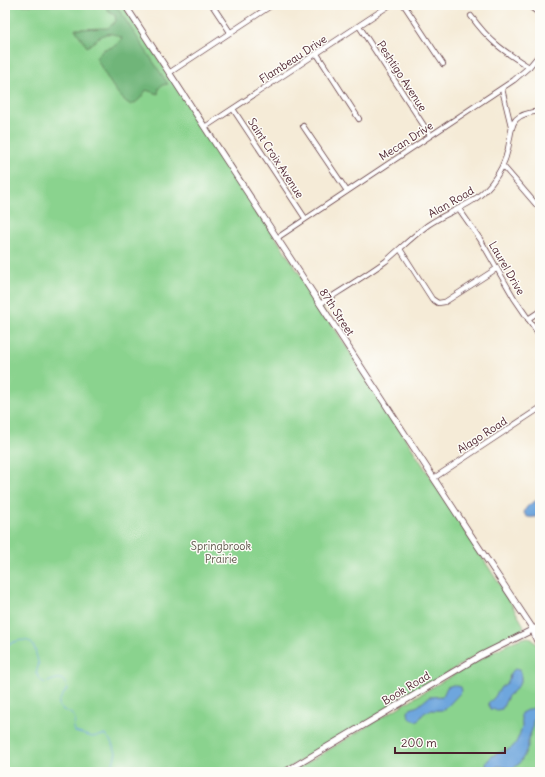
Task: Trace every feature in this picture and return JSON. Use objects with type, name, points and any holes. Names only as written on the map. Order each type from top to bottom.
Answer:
[{"type":"street","name":"87th Street","points":[[125,5],[533,629],[540,636]]},
{"type":"street","points":[[212,5],[230,32]]},
{"type":"street","points":[[169,73],[272,5]]},
{"type":"street","name":"Flambeau Drive","points":[[204,127],[390,5]]},
{"type":"street","points":[[404,5],[443,64]]},
{"type":"street","points":[[528,5],[540,14]]},
{"type":"street","points":[[471,16],[498,48],[529,67]]},
{"type":"street","name":"Peshtigo Avenue","points":[[358,26],[430,135]]},
{"type":"street","points":[[317,54],[359,119]]},
{"type":"street","name":"Mecan Drive","points":[[276,238],[430,135],[502,89],[529,67],[540,54]]},
{"type":"street","points":[[502,89],[511,126]]},
{"type":"street","name":"Saint Croix Avenue","points":[[233,108],[305,218]]},
{"type":"street","points":[[511,126],[517,118],[523,114],[540,111]]},
{"type":"street","points":[[303,126],[347,190]]},
{"type":"street","name":"Alan Road","points":[[320,304],[380,265],[428,225],[472,202],[485,191],[493,182],[503,166],[511,126]]},
{"type":"street","points":[[503,166],[540,209]]},
{"type":"street","name":"Laurel Drive","points":[[459,209],[480,239],[496,269],[540,336]]},
{"type":"street","points":[[400,249],[432,299],[438,303],[445,302],[496,269]]},
{"type":"street","points":[[528,319],[540,311]]},
{"type":"street","name":"Alago Road","points":[[434,478],[540,408]]},
{"type":"street","name":"Book Road","points":[[285,772],[480,656],[540,626]]},
{"type":"street","name":"87th Street","points":[[533,629],[540,646]]},
{"type":"green space","name":"Springbrook Prairie","points":[[5,5],[123,5],[290,259],[502,588],[524,626],[521,632],[495,643],[440,678],[282,772],[5,772]]},
{"type":"green space","points":[[110,6],[117,7],[168,84],[162,85],[159,88],[158,94],[146,90],[140,99],[131,105],[116,91],[96,58],[104,49],[114,46],[122,38],[111,34],[103,35],[87,47],[75,29],[108,28],[116,21],[115,15],[106,9]]},
{"type":"green space","points":[[528,637],[533,640],[540,649],[540,772],[292,772],[493,652],[515,640]]},
{"type":"water","points":[[537,500],[540,502],[540,517],[526,516],[524,513],[526,508]]},
{"type":"water","points":[[515,669],[519,670],[521,674],[521,682],[508,696],[502,709],[490,709],[488,703],[494,698],[501,687],[507,683],[510,673]]},
{"type":"water","points":[[453,685],[461,687],[462,691],[445,709],[428,711],[416,721],[409,718],[408,712],[410,709],[418,706],[429,697],[443,696],[447,687]]},
{"type":"water","points":[[540,707],[540,715],[533,721],[532,730],[528,739],[528,746],[519,764],[512,769],[499,766],[491,770],[487,769],[486,763],[489,759],[497,753],[509,749],[515,744],[522,728],[521,713],[529,709]]},
{"type":"waterway","points":[[5,646],[20,640],[29,641],[34,648],[38,663],[36,672],[39,679],[45,683],[59,679],[64,681],[67,689],[59,701],[59,707],[74,716],[75,722],[73,728],[75,732],[92,737],[105,735],[110,740],[116,752],[111,772]]}]
